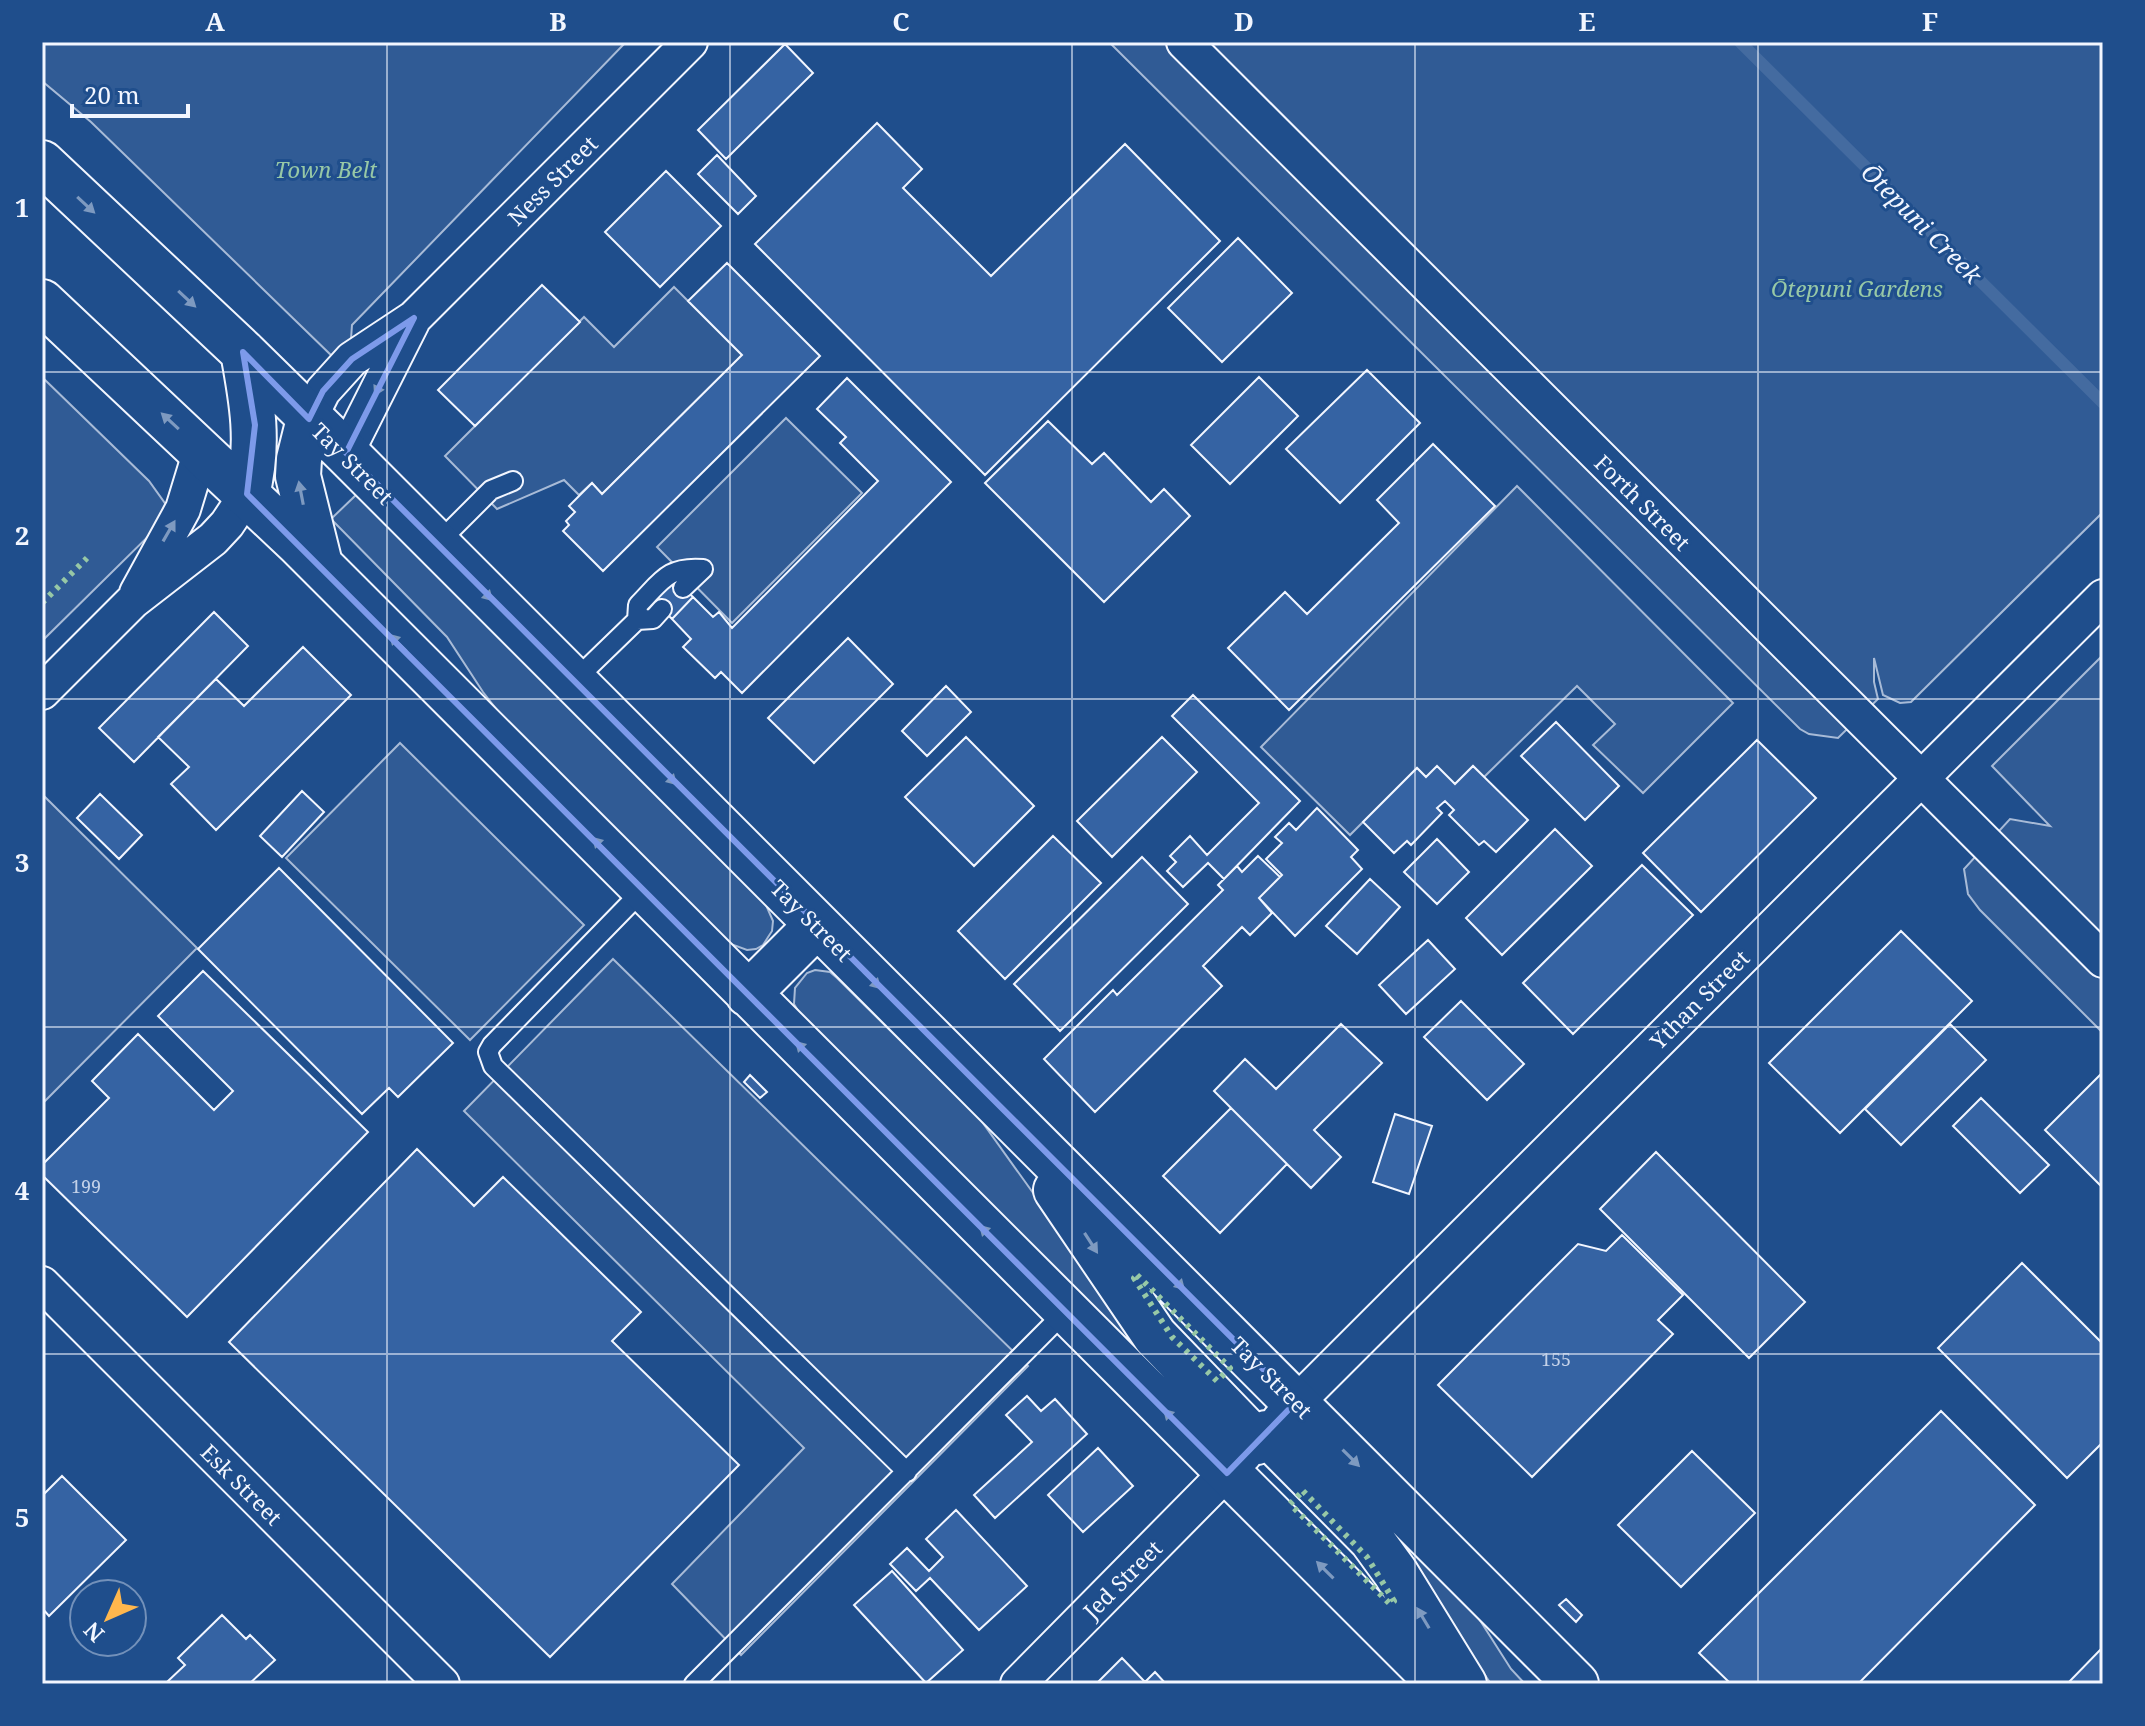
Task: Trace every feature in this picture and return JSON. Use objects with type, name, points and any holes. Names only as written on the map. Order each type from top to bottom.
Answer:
[{"type":"highway","name":"Tay Street","points":[[42,163],[346,453],[1576,1684]]},
{"type":"highway","points":[[42,302],[320,566],[1440,1684]]},
{"type":"highway","points":[[243,352],[255,425],[253,470],[247,494]]},
{"type":"highway","points":[[309,419],[298,476],[320,566]]},
{"type":"highway","points":[[748,994],[817,925]]},
{"type":"highway","points":[[981,1089],[1034,1157],[1155,1336],[1371,1539],[1464,1684]]},
{"type":"street","name":"Ness Street","points":[[309,419],[323,391],[352,359],[414,318],[690,42]]},
{"type":"street","name":"Forth Street","points":[[1184,42],[2103,960]]},
{"type":"street","name":"Ness Street","points":[[346,453],[414,318]]},
{"type":"street","points":[[133,601],[183,509],[201,450]]},
{"type":"street","points":[[42,692],[133,601],[213,539],[247,494]]},
{"type":"street","name":"Ythan Street","points":[[1262,1438],[2103,597]]},
{"type":"street","name":"Esk Street","points":[[42,1284],[442,1684]]},
{"type":"street","name":"Jed Street","points":[[1018,1684],[1262,1438]]},
{"type":"lane","points":[[436,545],[491,490],[513,481]]},
{"type":"lane","points":[[637,620],[638,605],[669,573],[684,567],[703,569],[683,588]]},
{"type":"lane","points":[[573,682],[637,620],[653,619],[662,609]]},
{"type":"lane","points":[[644,889],[492,1045],[488,1052],[493,1066],[907,1472]]},
{"type":"lane","points":[[694,1684],[1066,1311]]},
{"type":"highlighted area","points":[[414,318],[346,453],[1296,1402],[1227,1473],[247,494],[255,425],[243,352],[309,419],[323,391],[352,359]]},
{"type":"shaded area","name":"Town Belt","points":[[42,42],[626,42],[352,325],[351,339],[333,357],[91,122],[42,81]]},
{"type":"shaded area","name":"Ōtepuni Gardens","points":[[1109,42],[2103,42],[2103,512],[1911,702],[1900,703],[1883,695],[1874,658],[1878,699],[1838,738],[1809,734],[1800,729]]},
{"type":"shaded area","points":[[674,287],[742,355],[602,494],[592,483],[579,495],[564,480],[497,509],[445,456],[584,317],[614,347]]},
{"type":"shaded area","points":[[42,377],[149,481],[172,513],[42,641]]},
{"type":"shaded area","points":[[786,418],[862,493],[732,623],[657,547]]},
{"type":"shaded area","points":[[1517,486],[1733,703],[1643,793],[1593,745],[1615,724],[1577,686],[1484,777],[1473,766],[1455,784],[1426,777],[1417,768],[1350,835],[1261,747]]},
{"type":"shaded area","points":[[356,495],[766,905],[773,921],[772,931],[763,945],[747,950],[728,943],[504,719],[447,637],[331,519]]},
{"type":"shaded area","points":[[2103,655],[2103,1033],[1980,910],[1968,894],[1964,869],[2010,819],[2050,826],[1992,766]]},
{"type":"shaded area","points":[[400,743],[584,925],[470,1040],[286,858]]},
{"type":"shaded area","points":[[42,794],[197,948],[42,1104]]},
{"type":"shaded area","points":[[613,959],[1028,1366],[741,1655],[672,1584],[804,1448],[464,1111]]},
{"type":"shaded area","points":[[815,970],[830,972],[837,978],[980,1119],[1143,1346],[1188,1400],[800,1014],[794,1004],[795,988],[807,973]]},
{"type":"shaded area","points":[[1331,1469],[1474,1611],[1511,1669],[1525,1684],[1491,1684],[1401,1551]]},
{"type":"building","points":[[785,44],[813,73],[726,159],[698,130]]},
{"type":"building","points":[[877,123],[922,169],[903,188],[991,276],[1125,144],[1220,241],[985,475],[755,244]]},
{"type":"building","points":[[717,155],[756,196],[738,214],[698,174]]},
{"type":"building","points":[[666,171],[721,226],[660,287],[605,232]]},
{"type":"building","points":[[1238,238],[1292,293],[1222,362],[1168,308]]},
{"type":"building","points":[[727,263],[820,356],[603,571],[563,531],[569,525],[566,521],[575,512],[569,506],[592,483],[602,494],[742,355],[688,301]]},
{"type":"building","points":[[542,285],[580,322],[475,426],[438,390]]},
{"type":"building","points":[[1367,370],[1420,423],[1340,503],[1286,449]]},
{"type":"building","points":[[1259,377],[1298,416],[1230,484],[1191,445]]},
{"type":"building","points":[[847,378],[951,482],[742,693],[721,672],[715,678],[683,647],[691,639],[672,619],[693,597],[713,617],[719,612],[732,628],[878,481],[840,443],[846,437],[817,409]]},
{"type":"building","points":[[1048,421],[1092,464],[1104,453],[1151,502],[1164,489],[1190,516],[1104,602],[985,483]]},
{"type":"building","points":[[1433,444],[1495,506],[1289,710],[1228,648],[1285,592],[1307,614],[1399,523],[1377,500]]},
{"type":"building","points":[[674,579],[693,597],[672,619],[653,600]]},
{"type":"building","points":[[214,612],[248,646],[134,762],[99,728]]},
{"type":"building","points":[[848,638],[893,684],[814,763],[768,718]]},
{"type":"building","points":[[303,647],[351,695],[216,830],[171,784],[189,767],[158,737],[216,679],[244,706]]},
{"type":"building","points":[[946,686],[971,712],[927,756],[902,731]]},
{"type":"building","points":[[1193,695],[1300,801],[1224,879],[1208,863],[1183,887],[1167,871],[1176,862],[1170,856],[1190,836],[1207,855],[1259,803],[1172,716]]},
{"type":"building","points":[[1556,722],[1619,786],[1585,820],[1521,756]]},
{"type":"building","points":[[966,737],[1034,806],[974,866],[905,797]]},
{"type":"building","points":[[1162,737],[1197,772],[1112,857],[1077,821]]},
{"type":"building","points":[[1757,740],[1816,798],[1701,912],[1643,853]]},
{"type":"building","points":[[1437,766],[1455,784],[1473,766],[1528,820],[1496,852],[1484,841],[1479,845],[1449,815],[1454,810],[1445,801],[1437,808],[1442,813],[1411,845],[1407,841],[1394,853],[1363,822],[1417,768],[1426,777]]},
{"type":"building","points":[[302,791],[324,812],[282,857],[260,836]]},
{"type":"building","points":[[100,794],[142,835],[119,859],[77,818]]},
{"type":"building","points":[[1317,808],[1358,850],[1351,857],[1362,869],[1295,936],[1259,898],[1282,875],[1266,859],[1282,843],[1275,837],[1289,823],[1296,830]]},
{"type":"building","points":[[1555,829],[1592,866],[1502,955],[1466,918]]},
{"type":"building","points":[[1053,836],[1101,883],[1005,979],[958,931]]},
{"type":"building","points":[[1437,839],[1469,872],[1437,904],[1404,872]]},
{"type":"building","points":[[1258,856],[1280,877],[1259,898],[1272,913],[1250,935],[1242,927],[1203,966],[1222,986],[1095,1112],[1044,1059],[1113,990],[1117,995],[1223,890],[1218,885],[1237,866],[1242,872]]},
{"type":"building","points":[[1142,857],[1188,904],[1060,1031],[1014,984]]},
{"type":"building","points":[[1642,865],[1693,915],[1573,1034],[1523,983]]},
{"type":"building","points":[[279,868],[453,1043],[398,1097],[389,1088],[362,1114],[198,949]]},
{"type":"building","points":[[1370,879],[1400,907],[1357,954],[1326,926]]},
{"type":"building","points":[[1901,931],[1972,1001],[1840,1133],[1769,1063]]},
{"type":"building","points":[[1428,940],[1455,969],[1406,1014],[1379,985]]},
{"type":"building","points":[[203,971],[368,1132],[187,1317],[42,1175],[42,1165],[109,1098],[92,1081],[138,1034],[214,1110],[233,1091],[158,1016]]},
{"type":"building","points":[[1461,1001],[1524,1064],[1487,1100],[1424,1037]]},
{"type":"building","points":[[1341,1024],[1382,1063],[1314,1130],[1341,1157],[1311,1188],[1214,1091],[1245,1059],[1276,1089]]},
{"type":"building","points":[[1950,1024],[1986,1060],[1901,1145],[1865,1109]]},
{"type":"building","points":[[2103,1072],[2103,1188],[2045,1130]]},
{"type":"building","points":[[750,1075],[767,1092],[760,1098],[744,1082]]},
{"type":"building","points":[[1981,1098],[2049,1165],[2020,1193],[1953,1126]]},
{"type":"building","points":[[1231,1108],[1287,1164],[1220,1233],[1163,1176]]},
{"type":"building","points":[[1395,1114],[1432,1126],[1409,1194],[1373,1182]]},
{"type":"building","points":[[417,1149],[474,1206],[503,1177],[641,1312],[612,1341],[739,1465],[550,1657],[229,1342]]},
{"type":"building","points":[[1656,1152],[1805,1302],[1749,1358],[1600,1209]]},
{"type":"building","points":[[1622,1235],[1683,1295],[1658,1320],[1673,1334],[1532,1477],[1438,1385],[1578,1244],[1606,1251]]},
{"type":"building","points":[[2022,1263],[2103,1344],[2103,1442],[2067,1478],[1938,1348]]},
{"type":"building","points":[[1027,1396],[1041,1411],[1055,1399],[1087,1434],[995,1518],[974,1495],[1032,1442],[1006,1415]]},
{"type":"building","points":[[1941,1411],[2035,1505],[1858,1684],[1731,1684],[1699,1653]]},
{"type":"building","points":[[1098,1448],[1133,1486],[1083,1532],[1048,1495]]},
{"type":"building","points":[[1692,1451],[1755,1513],[1681,1587],[1618,1525]]},
{"type":"building","points":[[62,1476],[126,1540],[88,1578],[68,1578],[68,1597],[49,1616],[42,1608],[42,1496]]},
{"type":"building","points":[[956,1510],[1027,1586],[979,1630],[930,1578],[916,1591],[890,1564],[907,1548],[929,1571],[943,1557],[926,1539]]},
{"type":"building","points":[[892,1571],[963,1650],[926,1683],[854,1605]]},
{"type":"building","points":[[1566,1599],[1582,1615],[1576,1622],[1559,1605]]},
{"type":"building","points":[[222,1615],[246,1639],[250,1635],[275,1660],[249,1684],[171,1684],[168,1681],[185,1665],[178,1658]]},
{"type":"building","points":[[2103,1647],[2103,1684],[2067,1684]]},
{"type":"building","points":[[1122,1658],[1145,1682],[1155,1672],[1166,1684],[1096,1684]]},
{"type":"waterway","name":"Ōtepuni Creek","points":[[1740,42],[2103,403]]},
{"type":"hedge","points":[[42,603],[87,558]]},
{"type":"hedge","points":[[1137,1275],[1230,1368],[1217,1381],[1172,1337],[1134,1278],[1137,1275]]},
{"type":"hedge","points":[[1303,1491],[1367,1557],[1394,1601],[1390,1604],[1290,1504],[1303,1491]]}]
